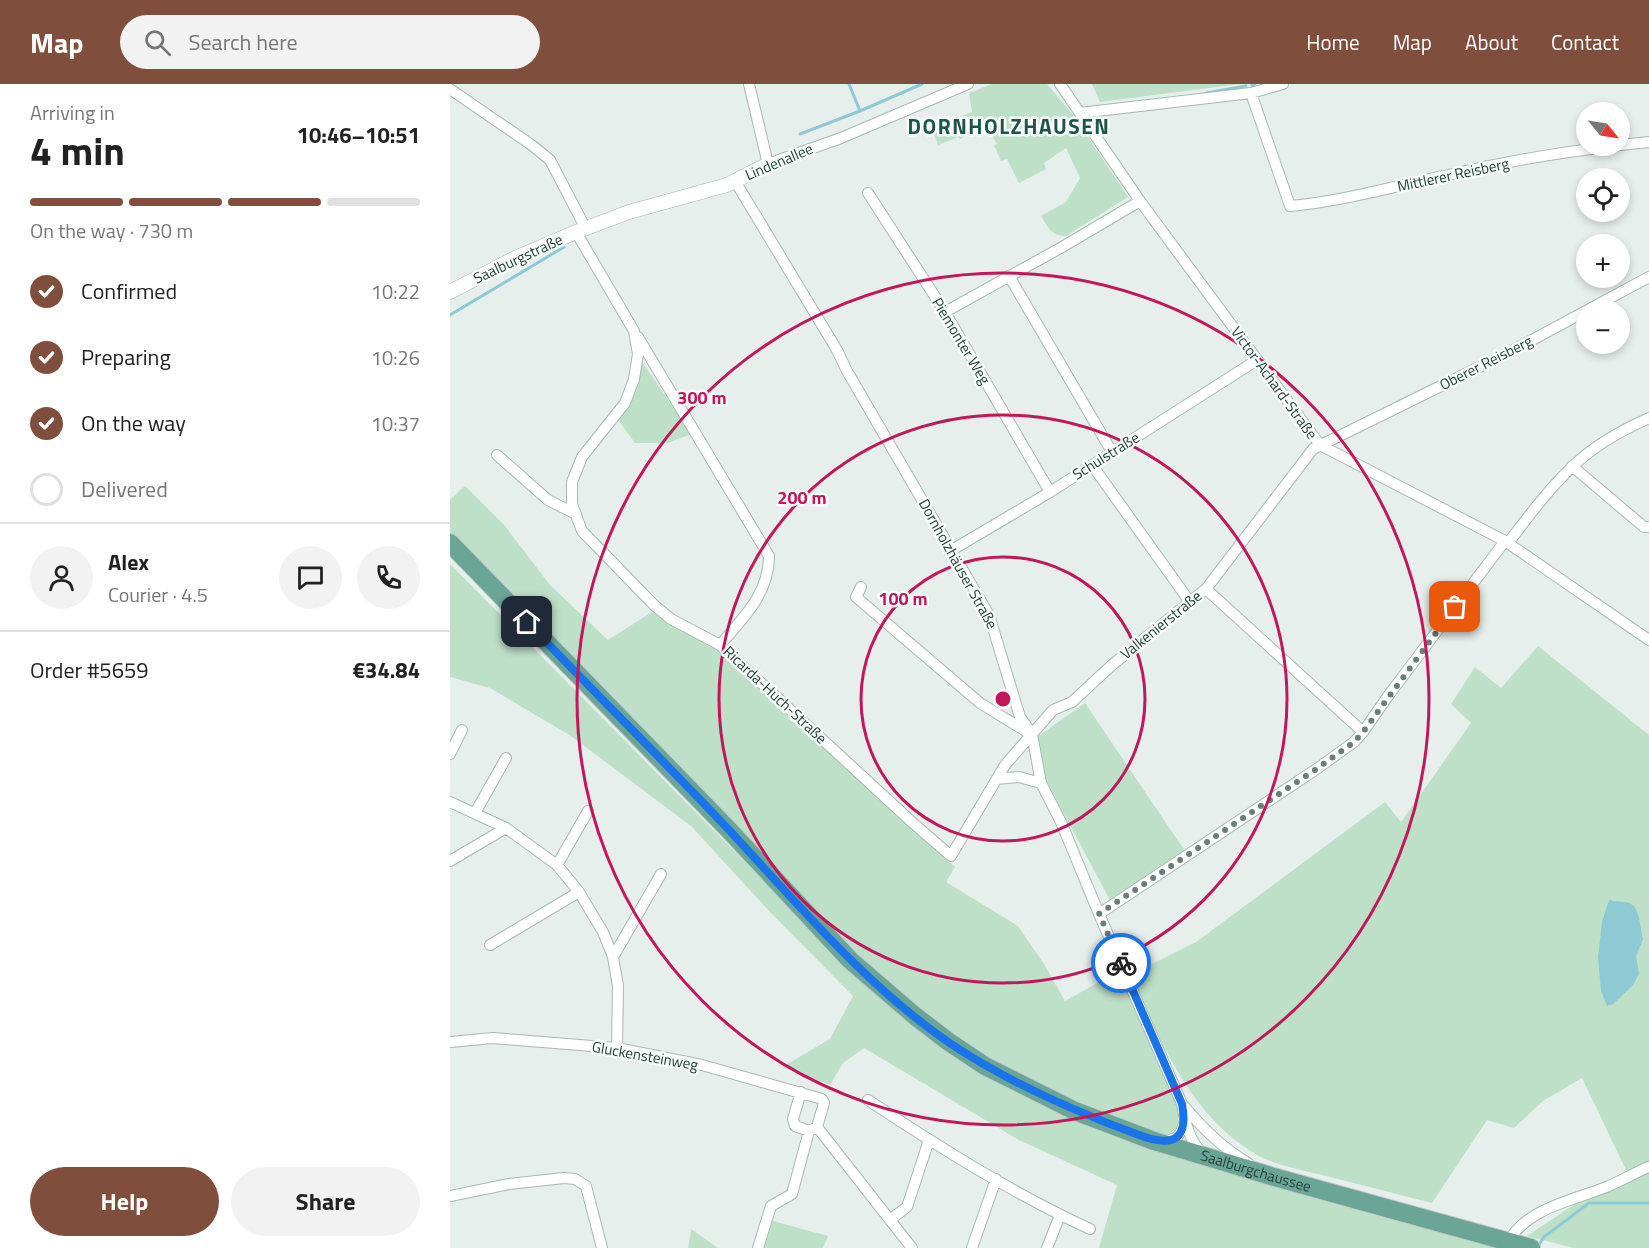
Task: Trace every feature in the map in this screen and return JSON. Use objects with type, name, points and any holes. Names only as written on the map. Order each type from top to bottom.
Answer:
[{"type":"main road","name":"Saalburgchaussee","points":[[450,543],[728,829],[850,960],[915,1016],[985,1066],[1075,1111],[1154,1141],[1530,1248]]},
{"type":"main road","points":[[450,556],[510,616],[557,654]]},
{"type":"street","points":[[750,84],[768,164]]},
{"type":"street","name":"Lindenallee","points":[[581,230],[629,212],[728,185],[768,164],[841,138],[968,84]]},
{"type":"street","name":"Victor-Achard-Straße","points":[[1060,84],[1140,201],[1320,445],[1507,542],[1649,640]]},
{"type":"street","points":[[1080,113],[1251,93],[1284,84]]},
{"type":"street","name":"Ricarda-Huch-Straße","points":[[450,89],[550,160],[561,177],[581,230],[634,331],[638,354],[634,379],[625,403],[582,457],[572,482],[572,504],[582,531],[655,606],[671,619],[720,645],[913,824],[951,856]]},
{"type":"street","name":"Mittlerer Reisberg","points":[[1251,93],[1290,206],[1329,202],[1451,174],[1576,151]]},
{"type":"street","name":"Mittlerer Reisberg","points":[[1630,143],[1649,141]]},
{"type":"street","name":"Dornholzhäuser Straße","points":[[735,182],[837,350],[989,615],[1020,717],[1032,734],[1041,783],[1061,822],[1182,1104],[1185,1119],[1196,1146],[1210,1158]]},
{"type":"street","name":"Piemonter Weg","points":[[868,193],[945,312],[1050,492]]},
{"type":"street","points":[[945,312],[1140,201]]},
{"type":"street","name":"Saalburgstraße","points":[[450,292],[513,259],[581,230]]},
{"type":"street","points":[[1009,276],[1112,452]]},
{"type":"street","name":"Oberer Reisberg","points":[[1320,445],[1508,353],[1649,277]]},
{"type":"street","points":[[634,331],[769,556],[766,581],[754,604],[720,645]]},
{"type":"street","name":"Schulstraße","points":[[952,550],[1050,492],[1257,360]]},
{"type":"street","points":[[1099,914],[1354,742],[1507,542],[1549,491],[1572,466],[1609,440],[1649,418]]},
{"type":"street","name":"Valkenierstraße","points":[[951,856],[1005,765],[1053,710],[1072,702],[1112,665],[1206,589],[1313,449],[1320,445]]},
{"type":"street","points":[[497,455],[548,500],[574,513]]},
{"type":"street","points":[[1092,465],[1190,602]]},
{"type":"street","points":[[1572,466],[1644,527],[1649,527]]},
{"type":"street","points":[[861,586],[856,597],[980,703],[1032,734]]},
{"type":"street","points":[[1206,589],[1363,732]]},
{"type":"street","points":[[450,754],[462,730]]},
{"type":"street","points":[[475,813],[506,758]]},
{"type":"street","points":[[997,779],[1019,777],[1041,783]]},
{"type":"street","points":[[450,802],[506,828],[557,865],[579,892],[603,932],[613,957],[618,986],[617,1048]]},
{"type":"street","points":[[557,865],[588,811]]},
{"type":"street","points":[[450,861],[506,828]]},
{"type":"street","points":[[613,957],[661,874]]},
{"type":"street","points":[[490,945],[579,892]]},
{"type":"street","name":"Gluckensteinweg","points":[[450,1042],[493,1038],[617,1048],[702,1065],[822,1099],[824,1103],[813,1129]]},
{"type":"street","points":[[801,1092],[793,1119],[795,1126],[813,1129],[891,1219],[912,1248]]},
{"type":"street","points":[[868,1100],[996,1179],[1089,1229]]},
{"type":"street","name":"Dornholzhäuser Straße","points":[[1182,1104],[1208,1134],[1233,1155],[1274,1177]]},
{"type":"street","points":[[1154,1141],[1171,1141],[1178,1137],[1183,1130],[1185,1119]]},
{"type":"street","points":[[758,1248],[771,1206],[792,1194],[813,1129]]},
{"type":"street","points":[[891,1219],[907,1207],[930,1140]]},
{"type":"street","points":[[1508,1242],[1521,1225],[1545,1211],[1609,1186],[1648,1167]]},
{"type":"street","points":[[450,1196],[509,1184],[564,1178],[575,1179],[586,1186],[602,1248]]},
{"type":"street","points":[[972,1248],[996,1179]]},
{"type":"street","points":[[1047,1248],[1060,1215]]},
{"type":"street","points":[[897,1248],[903,1235]]},
{"type":"green space","points":[[992,84],[1047,84],[1074,116],[1128,197],[1066,236],[1061,236],[1050,230],[1041,216],[1066,202],[1080,178],[1066,148],[1044,163],[1046,169],[1019,183],[1007,159],[1001,161],[994,145],[997,144],[986,125],[960,139],[958,137],[938,145],[932,128],[972,112],[969,93]]},
{"type":"green space","points":[[1092,84],[1240,84],[1100,102]]},
{"type":"green space","points":[[642,362],[692,434],[667,443],[635,443],[616,417]]},
{"type":"green space","points":[[465,486],[505,526],[550,585],[608,640],[655,610],[670,625],[717,648],[955,867],[946,882],[1018,926],[1044,964],[1065,1001],[1119,971],[1178,1107],[1179,1118],[1174,1130],[1161,1137],[1106,1117],[990,1061],[922,1012],[854,954],[450,534],[450,500]]},
{"type":"green space","points":[[450,564],[846,964],[1044,1104],[1501,1248],[1099,1248],[1117,1185],[1019,1140],[864,1048],[843,1063],[830,1085],[782,1067],[830,1039],[853,996],[770,912],[691,826],[571,736],[490,688],[450,677]]},
{"type":"green space","points":[[1538,646],[1649,735],[1649,1248],[1574,1248],[1527,1236],[1626,1170],[1582,1078],[1543,1101],[1514,1128],[1487,1120],[1432,1203],[1283,1165],[1261,1157],[1237,1141],[1197,1101],[1181,1077],[1130,975],[1196,942],[1385,802],[1401,822],[1471,723],[1451,704],[1475,667],[1501,688]]},
{"type":"green space","points":[[1085,703],[1189,857],[1113,906],[1045,778],[1037,737]]},
{"type":"green space","points":[[773,1221],[828,1236],[823,1248],[764,1248]]},
{"type":"green space","points":[[691,1229],[718,1248],[688,1248]]},
{"type":"water","points":[[1609,900],[1633,905],[1638,914],[1643,939],[1636,956],[1639,974],[1633,985],[1613,1004],[1607,1006],[1601,991],[1598,957],[1602,922]]},
{"type":"waterway","points":[[800,134],[860,111],[849,84]]},
{"type":"waterway","points":[[860,111],[922,84]]},
{"type":"waterway","points":[[1206,93],[1246,86]]},
{"type":"waterway","points":[[450,315],[564,247]]},
{"type":"waterway","points":[[1538,1246],[1544,1237],[1589,1203],[1649,1203]]},
{"type":"way so far","points":[[1121,963],[1099,914],[1354,742],[1455,607]]},
{"type":"district","name":"DORNHOLZHAUSEN","points":[[1009,127]]},
{"type":"route","points":[[527,622],[728,829],[850,960],[915,1016],[985,1066],[1075,1111],[1154,1141],[1171,1141],[1183,1130],[1185,1119],[1182,1104],[1121,963]]}]
